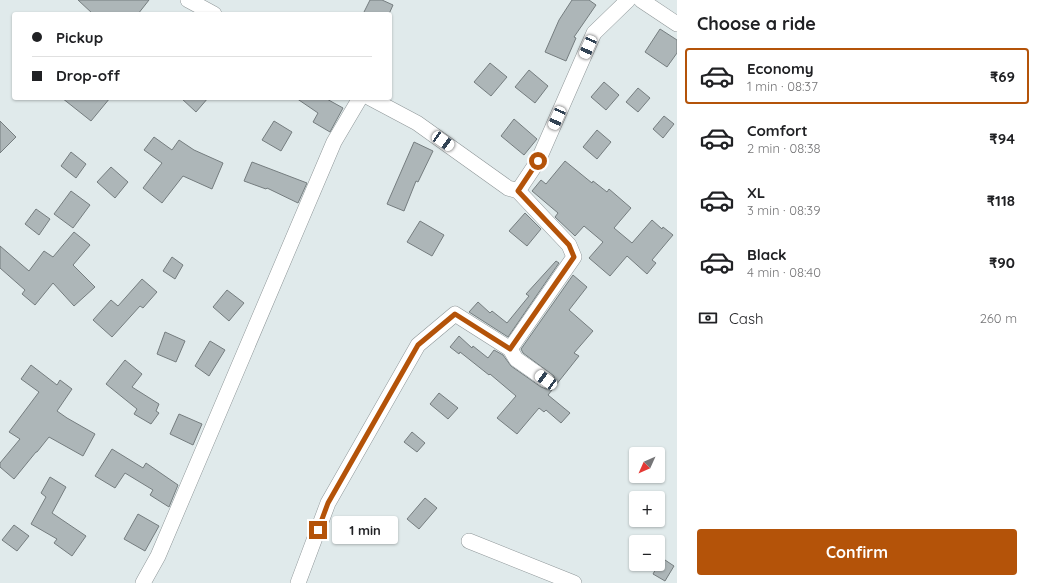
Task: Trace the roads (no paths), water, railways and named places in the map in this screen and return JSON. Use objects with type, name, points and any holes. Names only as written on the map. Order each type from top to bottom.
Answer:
[{"type":"street","points":[[188,0],[210,12]]},
{"type":"street","points":[[518,191],[538,161],[594,33],[628,0]]},
{"type":"street","points":[[640,0],[677,24]]},
{"type":"street","points":[[143,583],[158,556],[334,142],[359,100]]},
{"type":"street","points":[[374,100],[417,123],[508,188],[518,191],[569,245],[574,257],[510,349]]},
{"type":"street","points":[[298,583],[328,503],[418,345],[455,314],[510,349],[516,359],[546,380]]},
{"type":"street","points":[[469,541],[574,583]]}]
